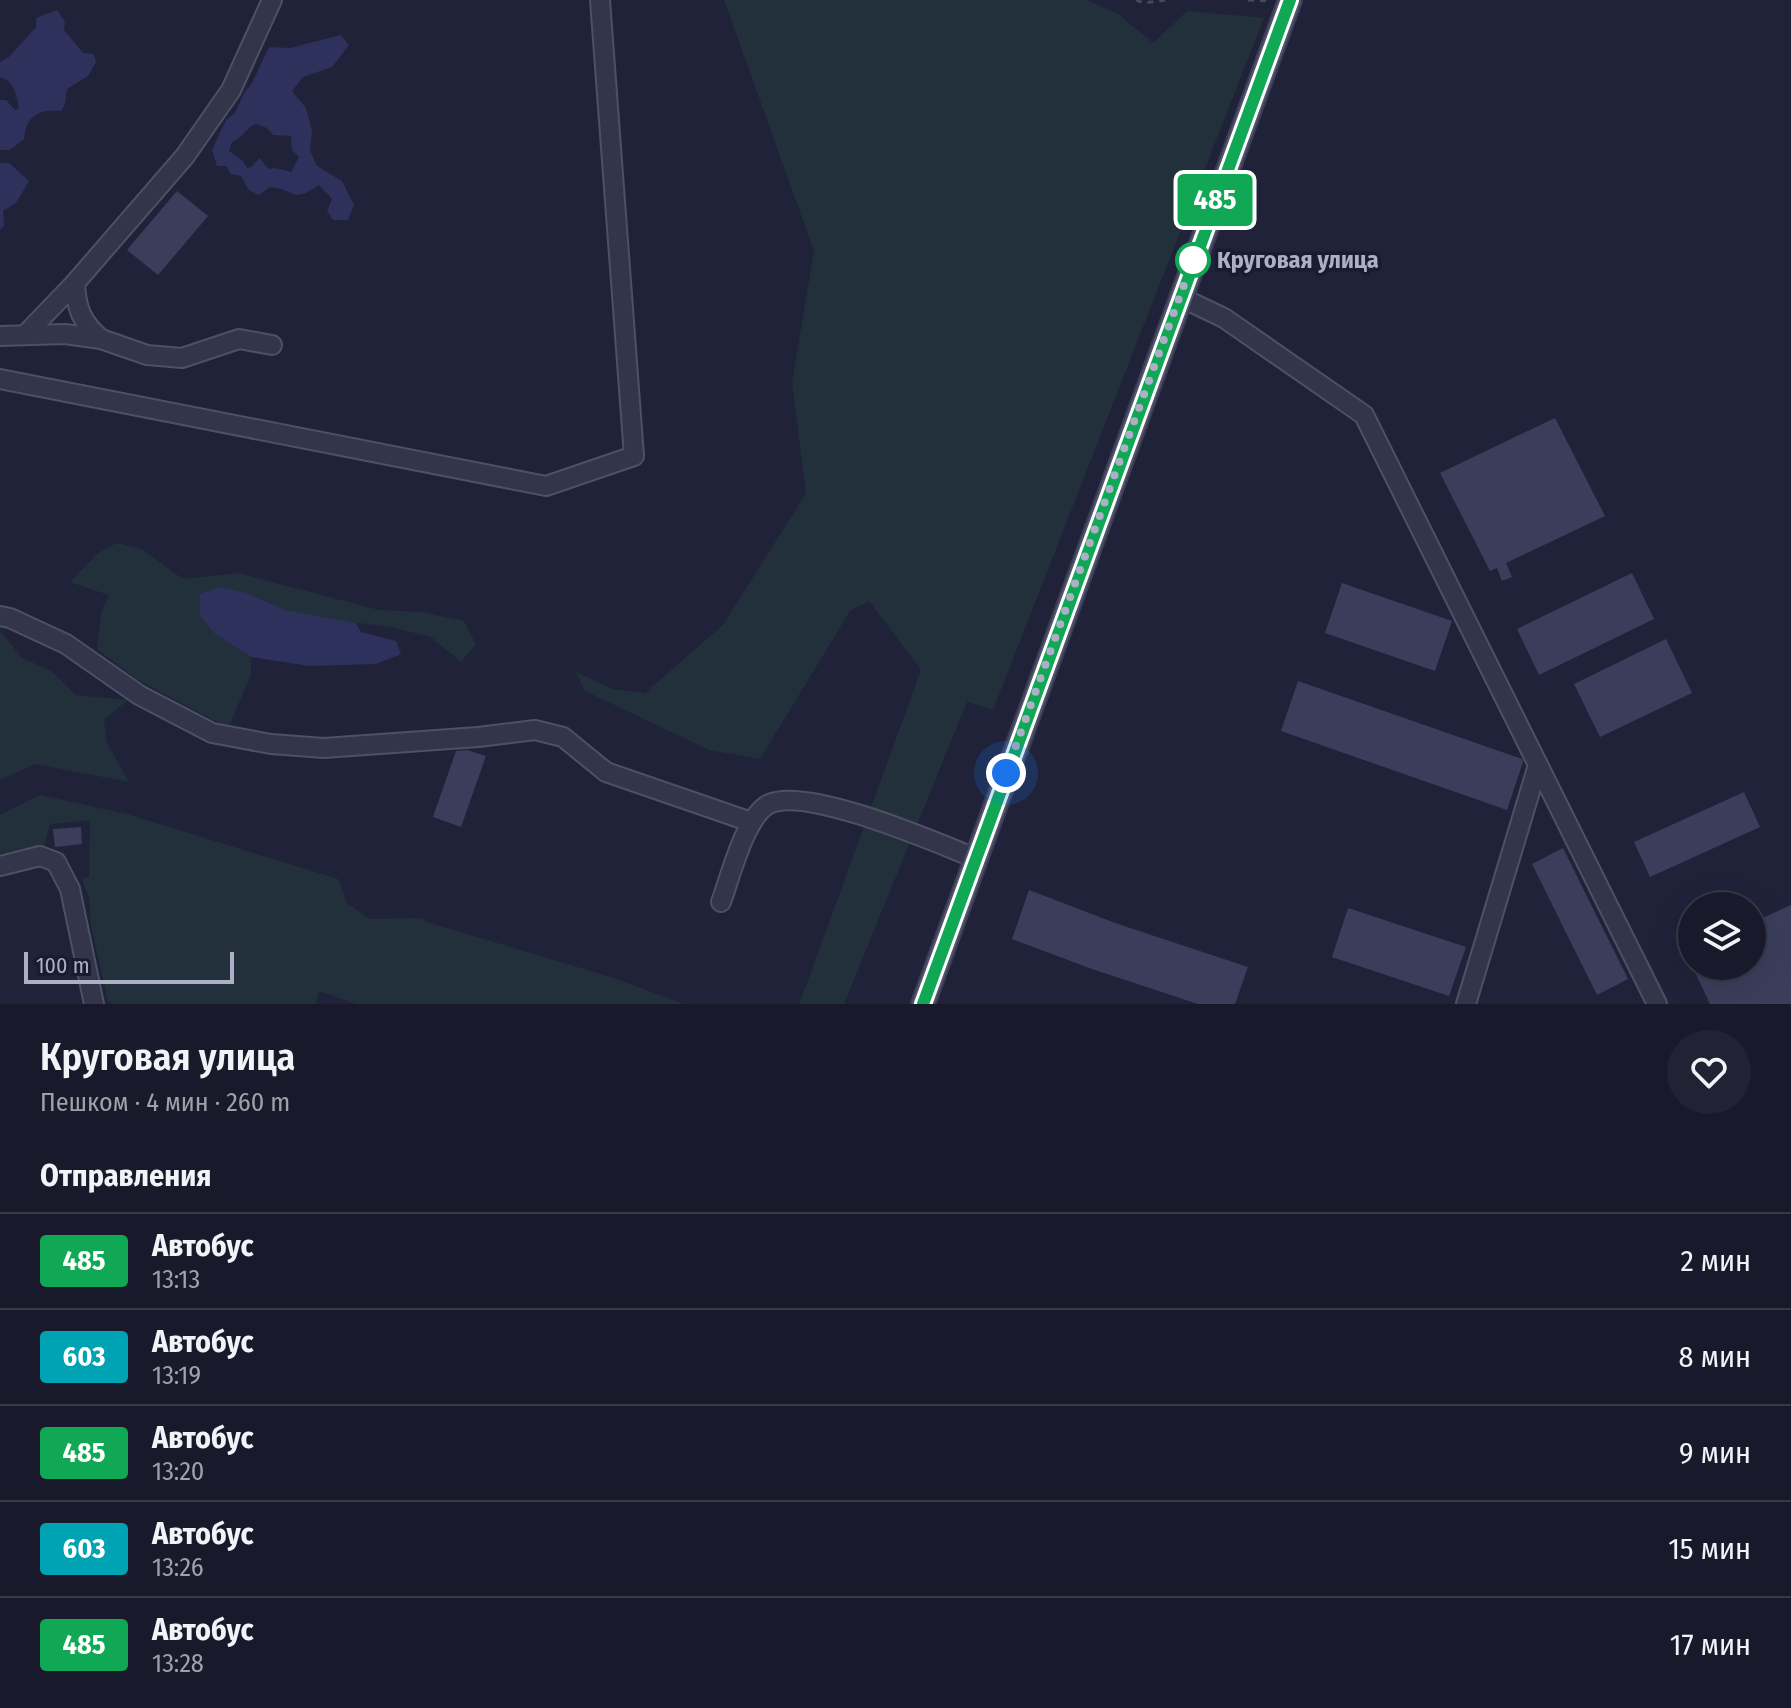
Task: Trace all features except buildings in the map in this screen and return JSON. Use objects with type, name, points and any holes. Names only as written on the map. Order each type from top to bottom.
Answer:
[{"type":"main road","points":[[923,1004],[1290,1]]},
{"type":"street","points":[[26,334],[75,283],[185,156],[231,90],[272,0]]},
{"type":"street","points":[[0,379],[546,486],[634,456],[600,0]]},
{"type":"street","points":[[75,283],[76,304],[86,327],[101,339]]},
{"type":"street","points":[[1180,297],[1224,318],[1364,415],[1657,1004]]},
{"type":"street","points":[[0,336],[65,334],[101,339],[147,355],[182,358],[239,339],[272,345]]},
{"type":"street","points":[[0,616],[66,644],[139,695],[212,733],[271,744],[324,748],[535,730],[563,737],[606,772],[751,822]]},
{"type":"street","points":[[1466,1004],[1538,765]]},
{"type":"street","points":[[721,902],[751,822],[769,804],[793,800],[874,818],[975,858]]},
{"type":"street","points":[[0,866],[40,856],[56,862],[70,889],[94,1004]]},
{"type":"path","points":[[1136,0],[1144,3],[1167,0]]},
{"type":"path","points":[[1248,0],[1290,1]]},
{"type":"shaded area","points":[[724,0],[1086,0],[1117,13],[1153,43],[1187,11],[1264,18],[993,710],[967,702],[844,1004],[800,1002],[921,670],[869,601],[850,611],[760,759],[709,750],[585,691],[575,671],[612,689],[645,693],[723,625],[806,493],[792,382],[814,251]]},
{"type":"shaded area","points":[[117,543],[142,549],[183,579],[238,573],[379,610],[422,612],[464,621],[476,644],[461,662],[431,637],[285,610],[247,593],[215,634],[251,657],[251,675],[228,728],[136,679],[97,649],[101,614],[109,595],[70,582],[98,553]]},
{"type":"shaded area","points":[[0,631],[22,658],[50,670],[76,695],[128,700],[104,719],[106,741],[129,782],[35,764],[0,780]]},
{"type":"shaded area","points":[[40,795],[127,814],[338,879],[347,903],[370,919],[423,918],[424,921],[611,977],[684,1004],[356,1004],[319,991],[316,1004],[114,1004],[108,1002],[91,925],[89,898],[82,878],[89,877],[90,820],[50,824],[44,846],[0,853],[0,815]]},
{"type":"water","points":[[57,10],[65,22],[64,30],[83,53],[94,54],[96,62],[88,76],[67,89],[61,111],[35,115],[28,124],[24,139],[10,150],[0,150],[0,100],[6,100],[16,111],[19,107],[11,84],[0,78],[0,62],[9,57],[36,27],[36,18]]},
{"type":"water","points":[[341,35],[349,45],[332,67],[303,77],[292,91],[306,108],[312,130],[310,151],[317,166],[342,181],[354,205],[348,220],[333,220],[327,211],[332,199],[319,185],[298,195],[270,187],[259,195],[249,190],[241,176],[231,174],[226,166],[217,166],[212,150],[226,120],[235,113],[251,85],[269,47],[290,48]],"holes":[[[256,124],[267,128],[273,135],[291,136],[292,150],[299,157],[291,172],[269,169],[259,158],[252,167],[247,168],[229,151],[232,142],[252,126]]]},
{"type":"water","points":[[0,163],[9,163],[29,181],[16,203],[3,211],[4,226],[0,230]]},
{"type":"water","points":[[219,587],[247,593],[285,610],[356,623],[361,632],[396,641],[401,654],[376,664],[309,666],[251,657],[215,634],[200,616],[200,594]]},
{"type":"bus line","name":"485","points":[[923,1004],[1290,0]]},
{"type":"place","name":"Круговая улица","points":[[1193,260]]},
{"type":"route","points":[[1006,773],[1193,260]]}]
